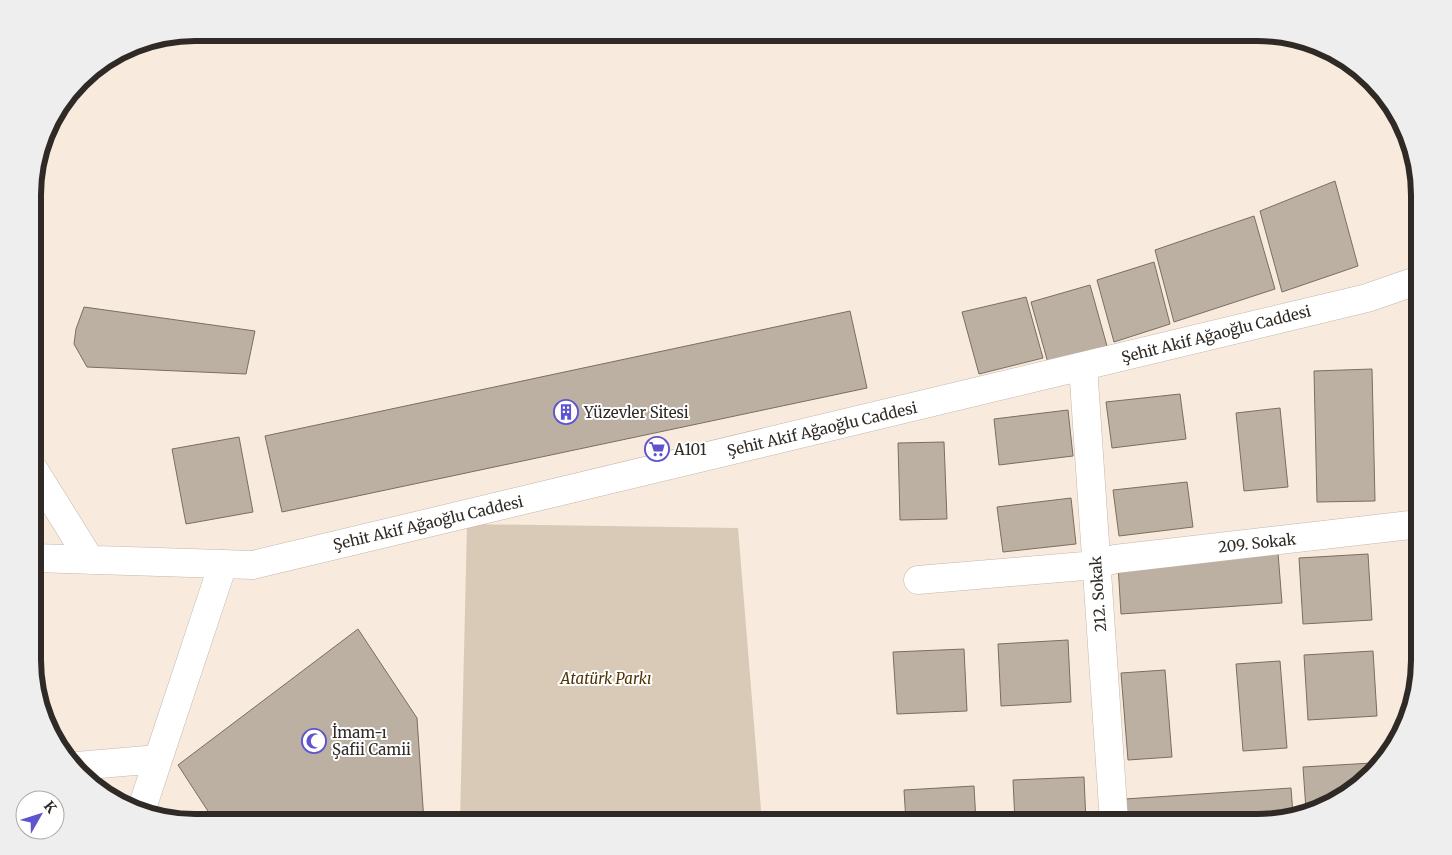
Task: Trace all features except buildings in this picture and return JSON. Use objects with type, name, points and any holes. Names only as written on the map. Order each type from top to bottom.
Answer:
[{"type":"street","name":"Şehit Akif Ağaoğlu Caddesi","points":[[41,558],[253,565],[1367,298],[1410,283]]},
{"type":"street","name":"212. Sokak","points":[[1083,366],[1113,813]]},
{"type":"street","points":[[41,481],[90,560]]},
{"type":"street","name":"209. Sokak","points":[[918,580],[1096,565],[1115,559],[1410,525]]},
{"type":"street","points":[[143,804],[222,564]]},
{"type":"street","points":[[84,765],[158,758]]},
{"type":"green space","name":"Atatürk Parkı","points":[[467,524],[738,528],[761,813],[460,814]]},
{"type":"place","name":"Yüzevler Sitesi","points":[[566,412]]},
{"type":"place","name":"A101","points":[[657,449]]},
{"type":"place","name":"İmam-ı Şafii Camii","points":[[314,741]]}]
